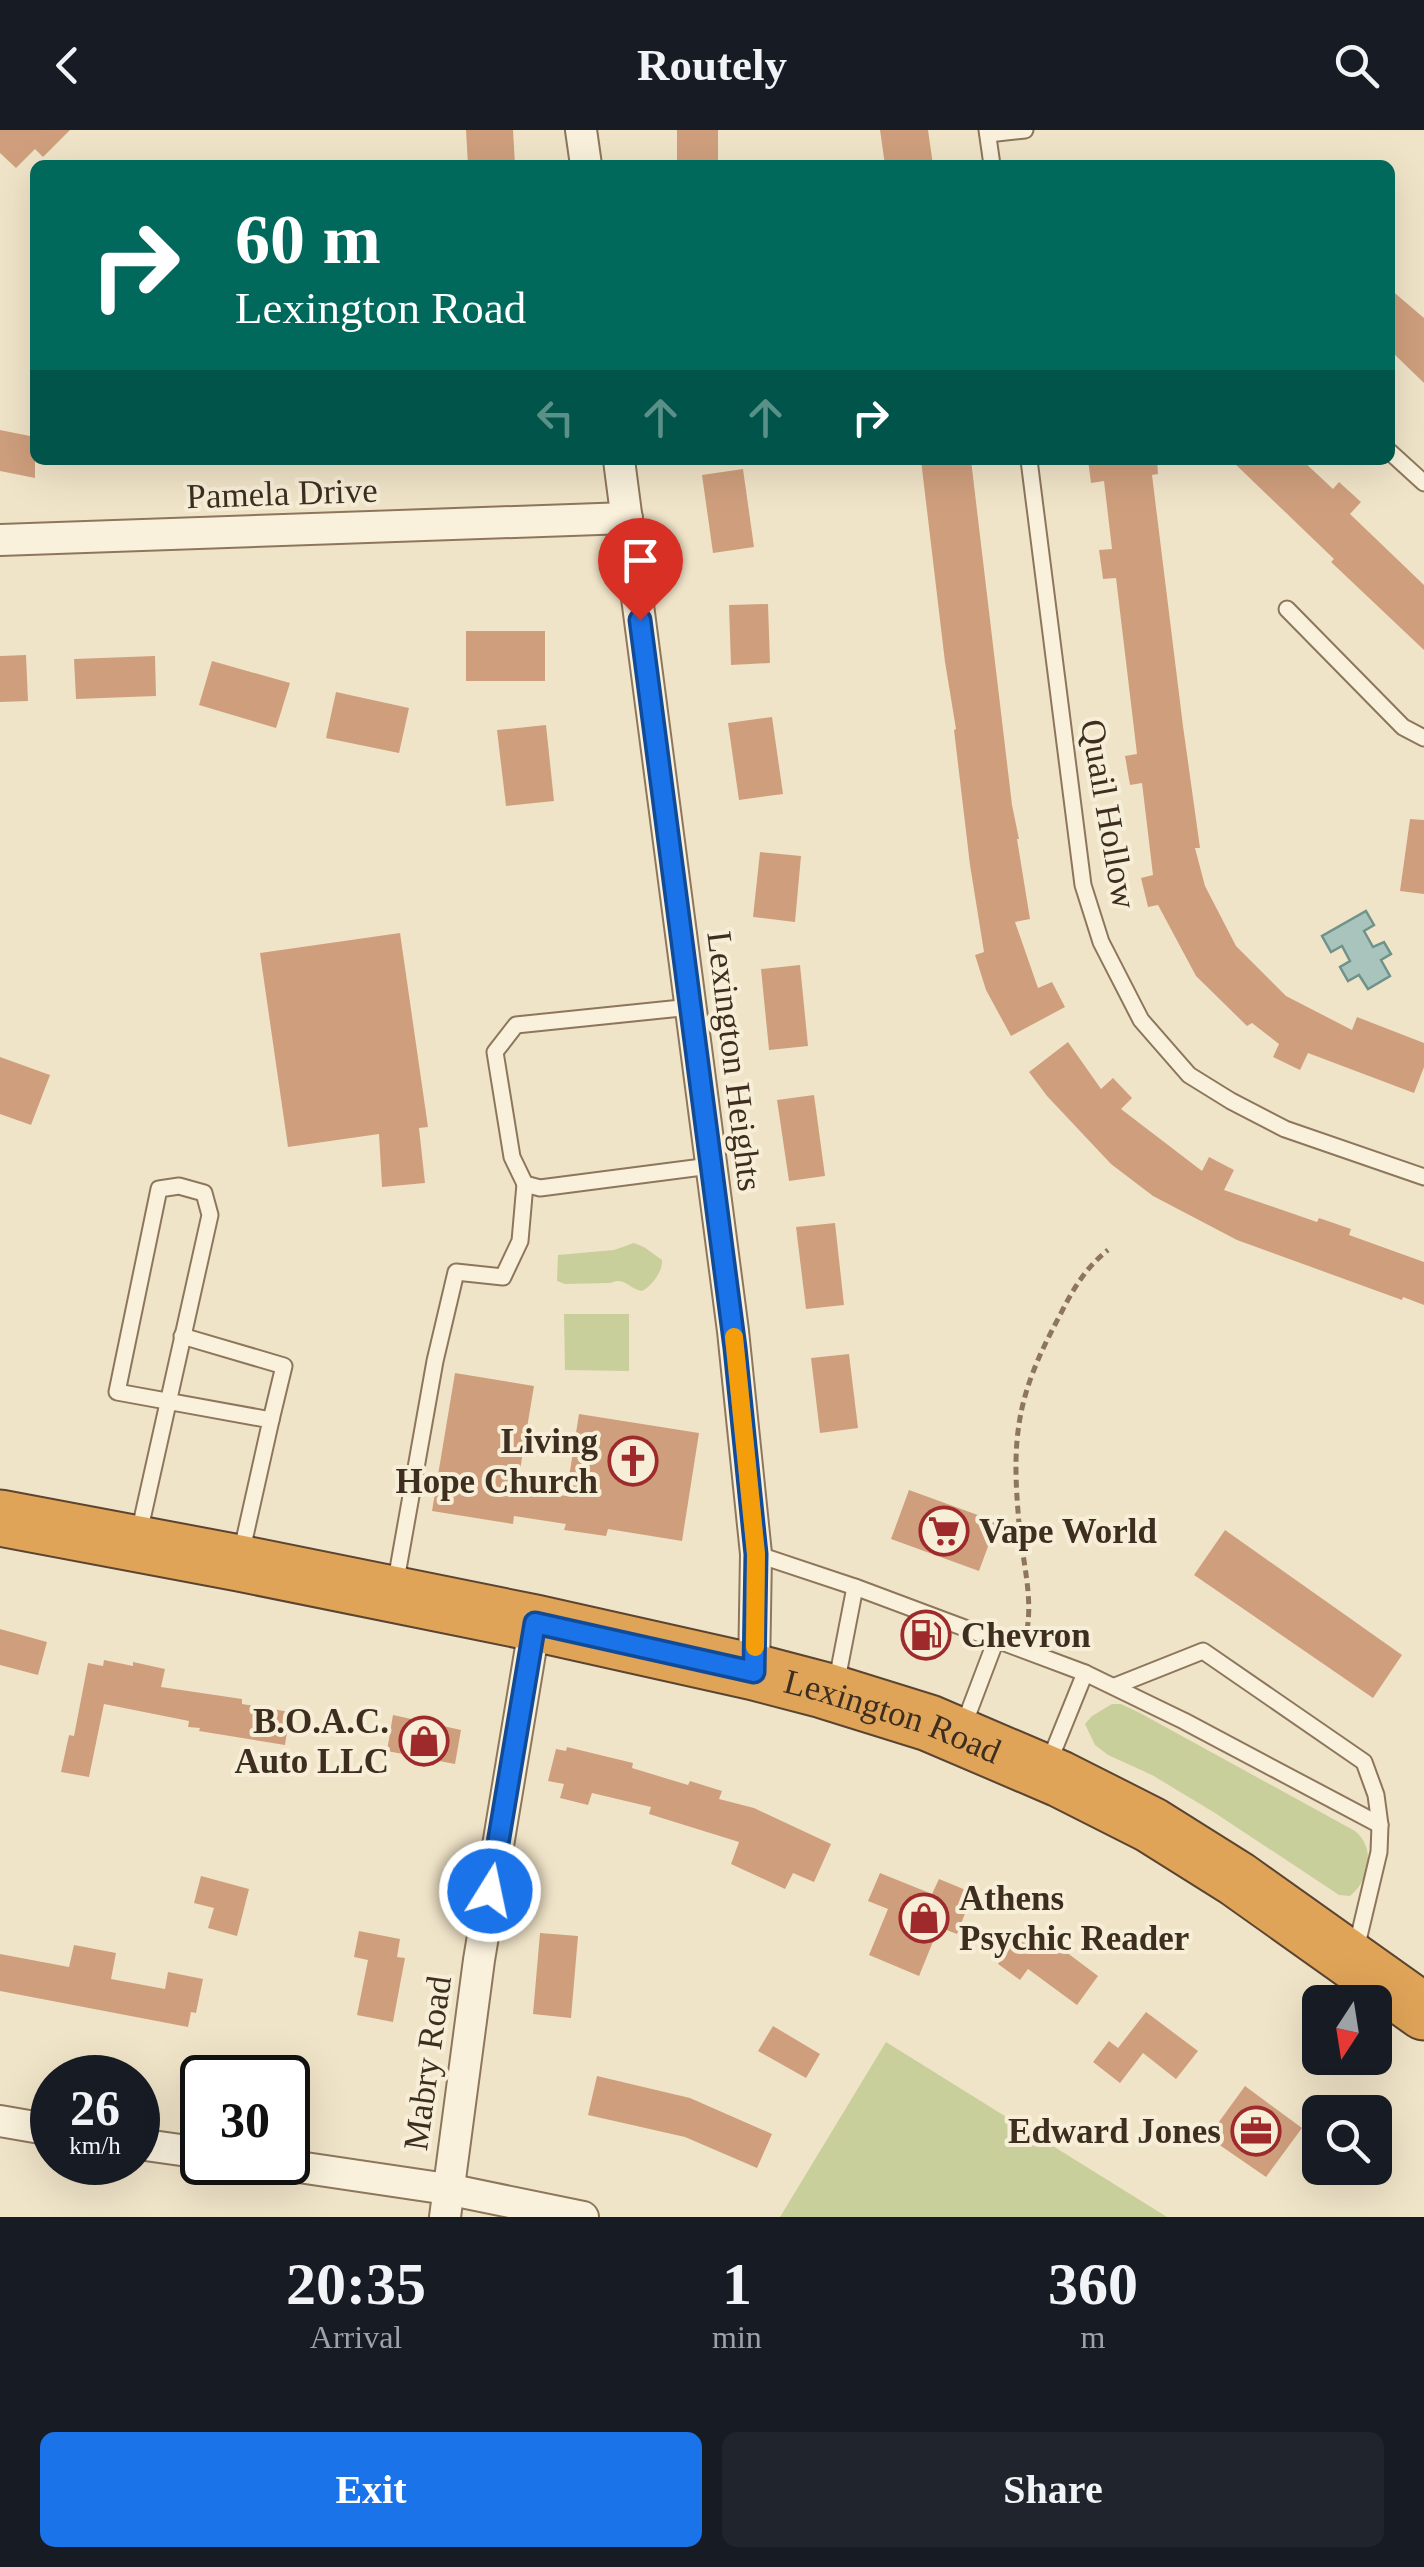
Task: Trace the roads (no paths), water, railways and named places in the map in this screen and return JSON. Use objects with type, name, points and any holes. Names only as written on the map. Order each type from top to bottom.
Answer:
[{"type":"highway","name":"Lexington Road","points":[[0,1518],[535,1623],[754,1672],[929,1723],[1044,1772],[1151,1825],[1237,1879],[1424,2012]]},
{"type":"street","points":[[581,130],[585,160]]},
{"type":"street","name":"Lexington Heights","points":[[619,465],[732,1322],[756,1554],[754,1672]]},
{"type":"street","name":"Pamela Drive","points":[[0,540],[627,518]]},
{"type":"street","name":"Mabry Road","points":[[446,2203],[479,1960],[535,1623]]},
{"type":"street","points":[[0,2120],[30,2126]]},
{"type":"street","points":[[310,2172],[446,2203],[584,2217]]},
{"type":"lane","points":[[991,160],[987,132],[1025,130]]},
{"type":"lane","points":[[1395,456],[1424,482]]},
{"type":"lane","name":"Quail Hollow","points":[[1030,465],[1083,885],[1101,942],[1141,1020],[1189,1075],[1232,1101],[1285,1129],[1424,1177]]},
{"type":"lane","points":[[1287,609],[1403,727],[1424,738]]},
{"type":"lane","points":[[394,1595],[436,1360],[456,1272],[503,1277],[520,1241],[525,1184],[512,1157],[495,1052],[516,1024],[691,1007]]},
{"type":"lane","points":[[525,1184],[540,1188],[710,1166]]},
{"type":"lane","points":[[136,1544],[168,1402],[182,1336],[210,1215],[204,1193],[179,1186],[158,1189],[116,1392],[168,1402],[271,1420]]},
{"type":"lane","points":[[182,1336],[284,1366],[239,1563]]},
{"type":"lane","points":[[756,1554],[1115,1686],[1380,1825]]},
{"type":"lane","points":[[834,1694],[855,1588]]},
{"type":"lane","points":[[960,1735],[996,1640]]},
{"type":"lane","points":[[1115,1686],[1203,1651],[1364,1762],[1376,1794],[1380,1825],[1378,1852],[1353,1962]]},
{"type":"lane","points":[[1044,1772],[1085,1673]]},
{"type":"water","points":[[1366,911],[1374,925],[1364,931],[1373,947],[1384,942],[1391,954],[1381,960],[1390,976],[1368,989],[1359,975],[1348,981],[1340,967],[1350,961],[1342,946],[1331,952],[1322,936]]},
{"type":"place","name":"Living Hope Church","points":[[633,1461]]},
{"type":"place","name":"Vape World","points":[[944,1531]]},
{"type":"place","name":"Chevron","points":[[926,1635]]},
{"type":"place","name":"B.O.A.C. Auto LLC","points":[[424,1741]]},
{"type":"place","name":"Athens Psychic Reader","points":[[924,1918]]},
{"type":"place","name":"Edward Jones","points":[[1256,2131]]}]
